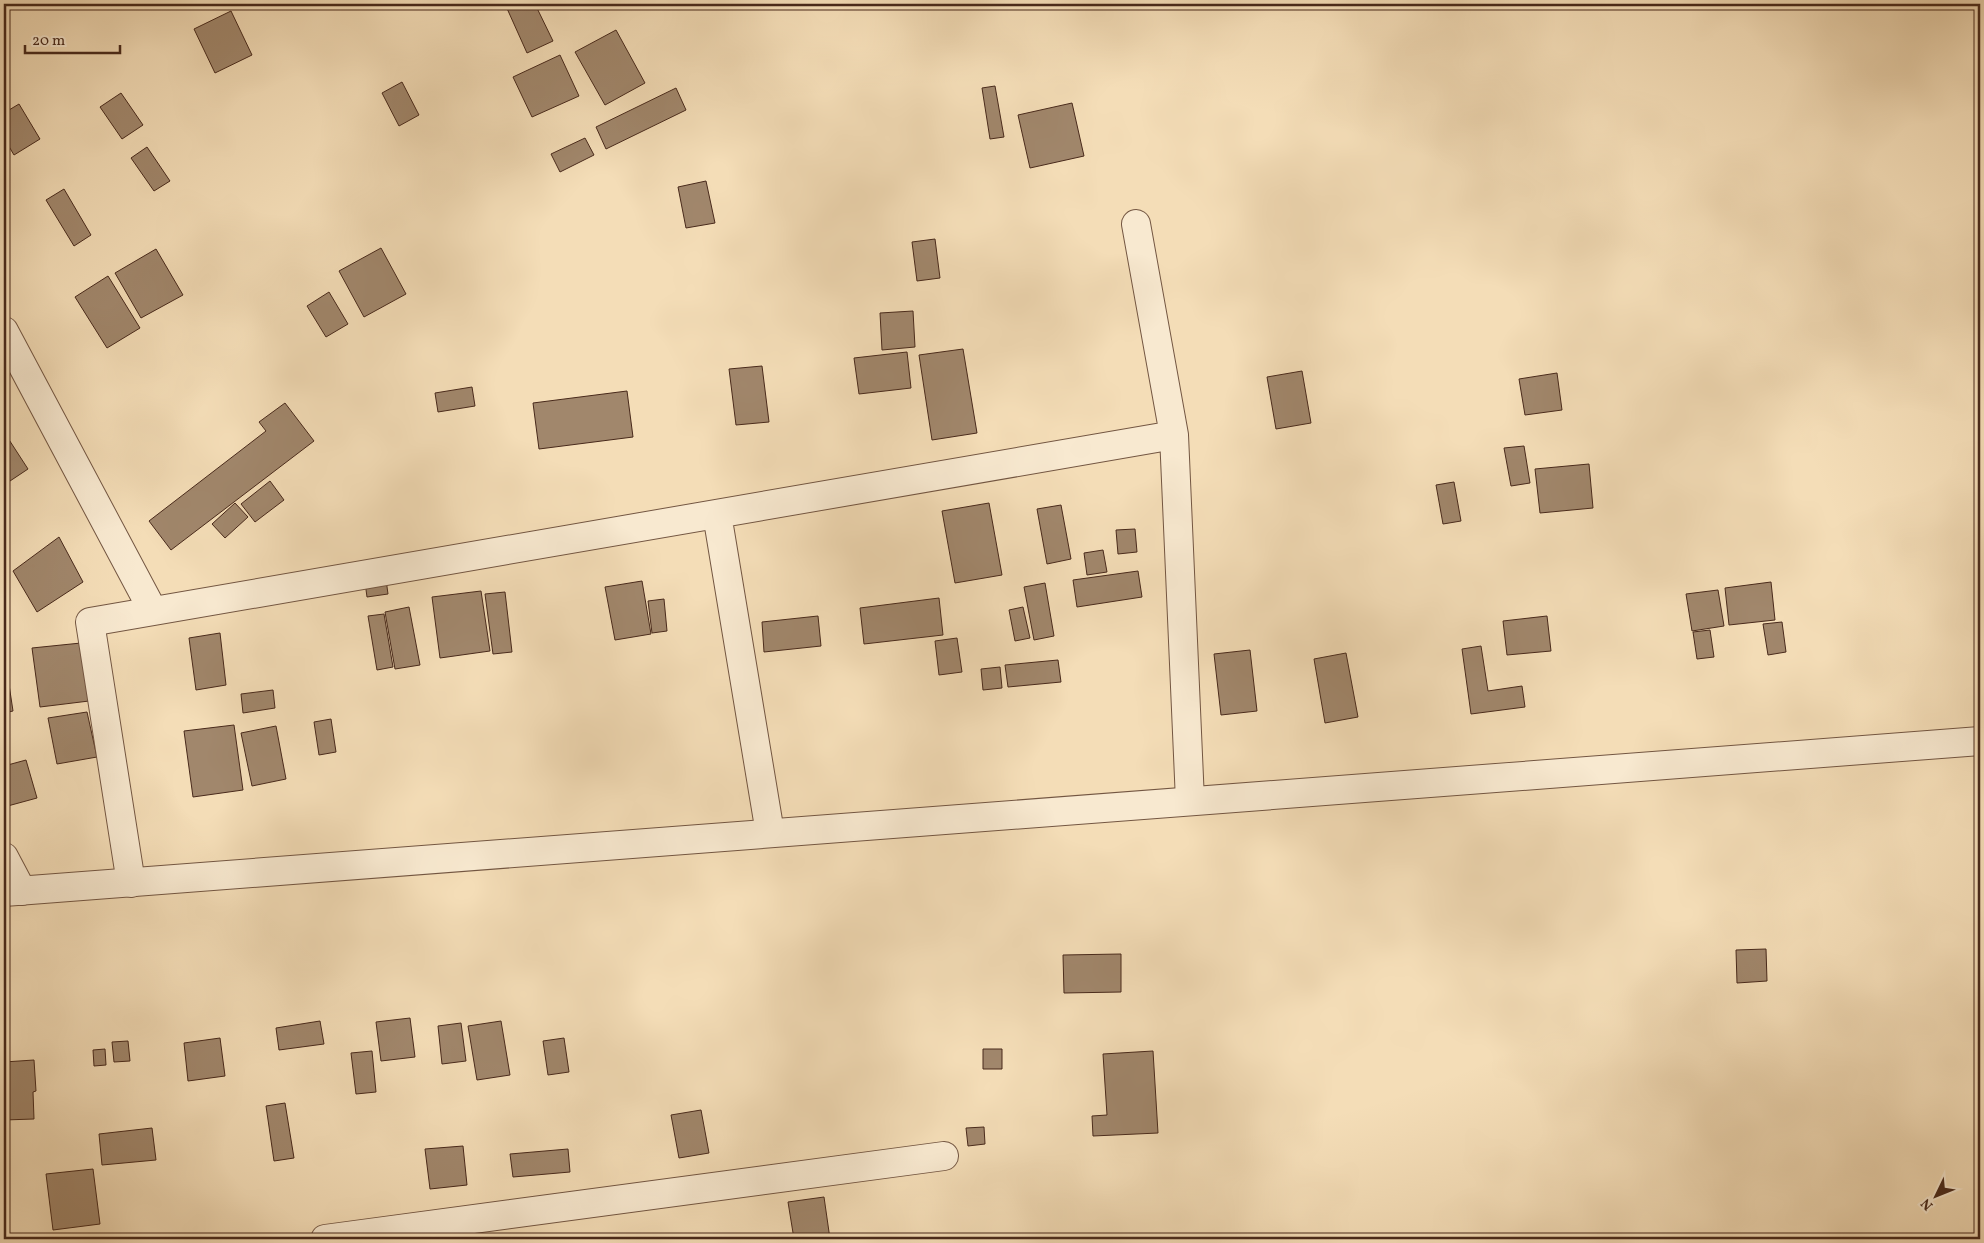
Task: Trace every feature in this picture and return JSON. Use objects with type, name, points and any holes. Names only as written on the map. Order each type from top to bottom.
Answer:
[{"type":"street","points":[[1136,224],[1174,435],[1190,801]]},
{"type":"street","points":[[4,331],[153,611]]},
{"type":"street","points":[[131,883],[90,622],[1174,435]]},
{"type":"street","points":[[717,514],[770,833]]},
{"type":"street","points":[[4,857],[13,891],[1980,741]]},
{"type":"street","points":[[325,1239],[944,1156]]},
{"type":"building","points":[[505,4],[535,4],[553,41],[527,53]]},
{"type":"building","points":[[231,11],[252,55],[215,73],[194,29]]},
{"type":"building","points":[[616,30],[645,83],[605,105],[575,52]]},
{"type":"building","points":[[560,55],[579,96],[532,117],[513,77]]},
{"type":"building","points":[[402,82],[419,115],[399,126],[382,93]]},
{"type":"building","points":[[995,86],[1004,137],[990,139],[982,88]]},
{"type":"building","points":[[676,88],[686,110],[606,149],[596,127]]},
{"type":"building","points":[[121,93],[143,125],[122,139],[100,107]]},
{"type":"building","points":[[1072,103],[1084,156],[1030,168],[1018,115]]},
{"type":"building","points":[[19,104],[40,139],[14,155],[4,138],[4,113]]},
{"type":"building","points":[[585,138],[594,155],[560,172],[551,154]]},
{"type":"building","points":[[147,147],[170,181],[154,191],[131,158]]},
{"type":"building","points":[[706,181],[715,223],[686,228],[678,187]]},
{"type":"building","points":[[64,189],[91,235],[74,246],[46,200]]},
{"type":"building","points":[[935,239],[940,278],[917,281],[912,242]]},
{"type":"building","points":[[381,248],[406,294],[364,317],[339,271]]},
{"type":"building","points":[[156,249],[183,295],[141,318],[115,273]]},
{"type":"building","points":[[108,276],[140,328],[107,348],[75,297]]},
{"type":"building","points":[[329,292],[348,324],[326,337],[307,306]]},
{"type":"building","points":[[913,311],[915,347],[882,350],[880,313]]},
{"type":"building","points":[[963,349],[977,433],[932,440],[919,355]]},
{"type":"building","points":[[907,352],[911,388],[859,394],[854,358]]},
{"type":"building","points":[[762,366],[769,422],[736,425],[729,369]]},
{"type":"building","points":[[1302,371],[1311,423],[1276,429],[1267,377]]},
{"type":"building","points":[[1557,373],[1562,410],[1525,415],[1519,379]]},
{"type":"building","points":[[472,387],[475,406],[438,412],[435,393]]},
{"type":"building","points":[[627,391],[633,437],[539,449],[533,403]]},
{"type":"building","points":[[285,403],[314,441],[171,550],[149,521],[266,431],[259,422]]},
{"type":"building","points":[[4,432],[28,469],[4,485]]},
{"type":"building","points":[[1524,446],[1530,483],[1511,486],[1504,448]]},
{"type":"building","points":[[1589,464],[1593,508],[1540,513],[1535,469]]},
{"type":"building","points":[[270,481],[284,500],[255,522],[241,504]]},
{"type":"building","points":[[1454,482],[1461,521],[1443,524],[1436,485]]},
{"type":"building","points":[[235,503],[248,517],[225,538],[212,524]]},
{"type":"building","points":[[989,503],[1002,575],[955,583],[942,511]]},
{"type":"building","points":[[1061,505],[1071,559],[1047,564],[1037,509]]},
{"type":"building","points":[[1135,529],[1137,552],[1118,554],[1116,530]]},
{"type":"building","points":[[59,537],[83,582],[37,612],[13,571]]},
{"type":"building","points":[[1103,550],[1107,572],[1087,575],[1084,553]]},
{"type":"building","points":[[1138,571],[1142,597],[1077,607],[1073,580]]},
{"type":"building","points":[[385,572],[388,594],[367,597],[364,575]]},
{"type":"building","points":[[642,581],[651,634],[615,640],[605,587]]},
{"type":"building","points":[[1771,582],[1775,620],[1729,625],[1725,588]]},
{"type":"building","points":[[1045,583],[1054,636],[1034,640],[1024,587]]},
{"type":"building","points":[[1718,590],[1724,626],[1692,631],[1686,594]]},
{"type":"building","points":[[481,591],[490,651],[440,658],[432,597]]},
{"type":"building","points":[[505,592],[512,652],[493,654],[485,594]]},
{"type":"building","points":[[939,598],[943,635],[864,644],[860,608]]},
{"type":"building","points":[[664,599],[667,631],[652,633],[648,601]]},
{"type":"building","points":[[409,607],[420,665],[395,669],[385,612]]},
{"type":"building","points":[[1023,607],[1030,638],[1015,641],[1009,610]]},
{"type":"building","points":[[384,614],[393,667],[377,670],[368,616]]},
{"type":"building","points":[[818,616],[821,646],[764,652],[762,622]]},
{"type":"building","points":[[1547,616],[1551,651],[1507,655],[1503,621]]},
{"type":"building","points":[[1782,622],[1786,652],[1768,655],[1763,624]]},
{"type":"building","points":[[1710,630],[1714,657],[1697,659],[1693,632]]},
{"type":"building","points":[[220,633],[226,685],[196,690],[189,638]]},
{"type":"building","points":[[957,638],[962,672],[939,675],[935,641]]},
{"type":"building","points":[[81,643],[89,701],[40,707],[32,648]]},
{"type":"building","points":[[1481,646],[1488,691],[1522,686],[1525,707],[1471,714],[1462,649]]},
{"type":"building","points":[[1250,650],[1257,711],[1221,715],[1214,654]]},
{"type":"building","points":[[1346,653],[1358,717],[1325,723],[1314,659]]},
{"type":"building","points":[[1058,660],[1061,682],[1008,687],[1005,665]]},
{"type":"building","points":[[1000,667],[1002,688],[983,690],[981,669]]},
{"type":"building","points":[[4,678],[8,678],[13,711],[4,713]]},
{"type":"building","points":[[273,690],[275,708],[243,713],[241,694]]},
{"type":"building","points":[[87,712],[97,757],[57,764],[48,718]]},
{"type":"building","points":[[331,719],[336,752],[319,755],[314,722]]},
{"type":"building","points":[[234,725],[243,790],[193,797],[184,731]]},
{"type":"building","points":[[276,726],[286,779],[252,786],[241,733]]},
{"type":"building","points":[[26,760],[37,798],[4,807],[4,766]]},
{"type":"building","points":[[1766,949],[1767,981],[1737,983],[1736,950]]},
{"type":"building","points":[[1121,954],[1121,992],[1064,993],[1063,955]]},
{"type":"building","points":[[410,1018],[415,1057],[381,1061],[376,1022]]},
{"type":"building","points":[[320,1021],[324,1044],[279,1050],[276,1028]]},
{"type":"building","points":[[501,1021],[510,1075],[477,1080],[468,1026]]},
{"type":"building","points":[[461,1023],[466,1061],[442,1064],[438,1026]]},
{"type":"building","points":[[220,1038],[225,1076],[188,1081],[184,1043]]},
{"type":"building","points":[[564,1038],[569,1072],[548,1075],[543,1041]]},
{"type":"building","points":[[128,1041],[130,1061],[114,1062],[112,1042]]},
{"type":"building","points":[[105,1049],[106,1065],[94,1066],[93,1050]]},
{"type":"building","points":[[983,1049],[1002,1049],[1002,1069],[983,1069]]},
{"type":"building","points":[[372,1051],[376,1092],[356,1094],[351,1053]]},
{"type":"building","points":[[1153,1051],[1158,1133],[1093,1136],[1092,1116],[1107,1115],[1103,1054]]},
{"type":"building","points":[[34,1060],[36,1091],[33,1092],[34,1119],[4,1120],[4,1062]]},
{"type":"building","points":[[285,1103],[294,1158],[274,1161],[266,1106]]},
{"type":"building","points":[[701,1110],[709,1153],[679,1158],[671,1115]]},
{"type":"building","points":[[984,1127],[985,1144],[968,1146],[966,1128]]},
{"type":"building","points":[[152,1128],[156,1160],[102,1165],[99,1134]]},
{"type":"building","points":[[463,1146],[467,1185],[430,1189],[425,1149]]},
{"type":"building","points":[[568,1149],[570,1172],[513,1177],[510,1154]]},
{"type":"building","points":[[93,1169],[100,1224],[53,1230],[46,1174]]},
{"type":"building","points":[[824,1197],[830,1239],[794,1239],[788,1202]]}]
